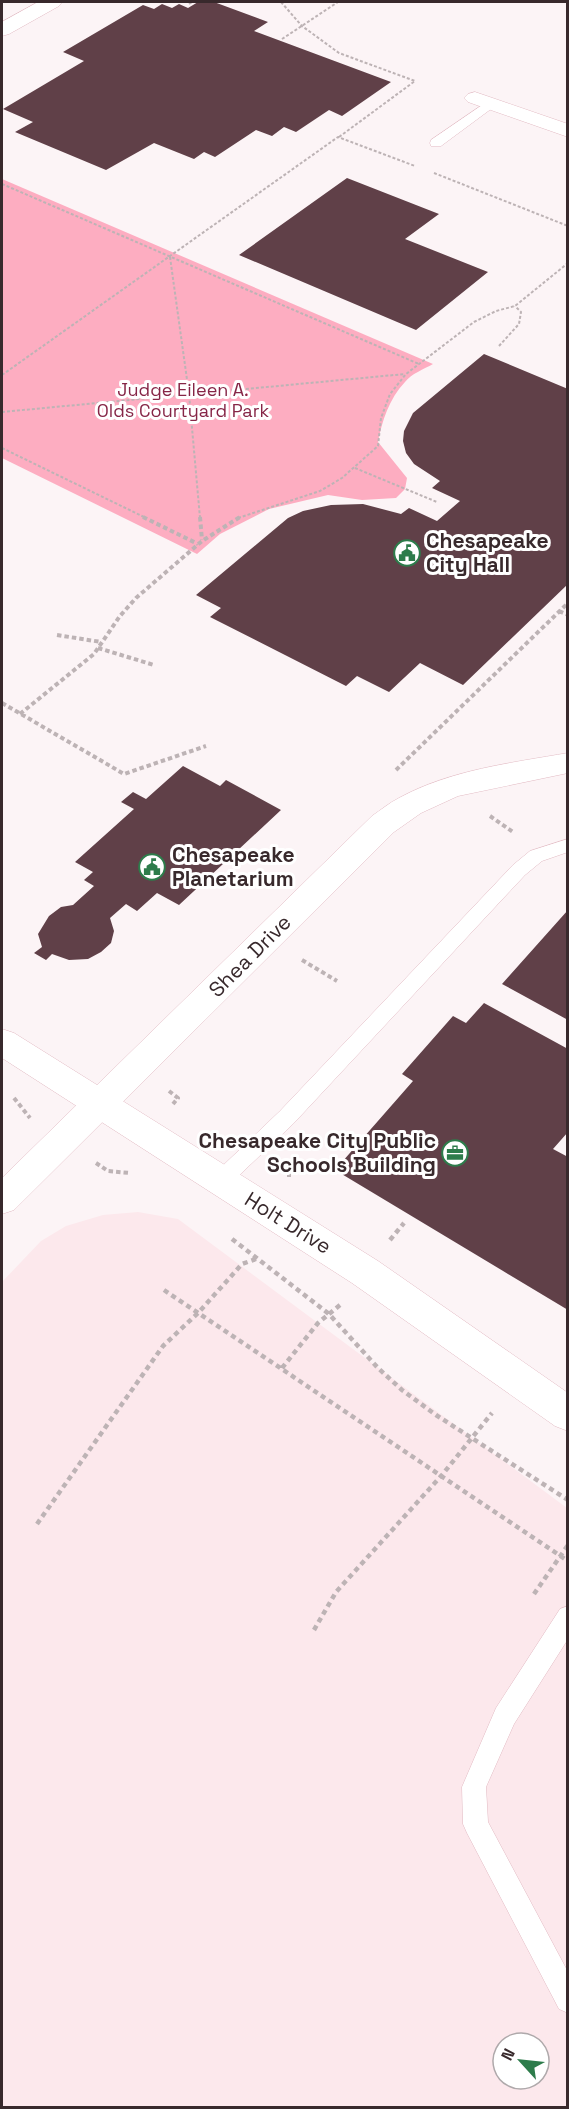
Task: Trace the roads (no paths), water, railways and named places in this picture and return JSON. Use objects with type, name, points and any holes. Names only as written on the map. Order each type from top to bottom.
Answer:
[{"type":"street","points":[[2,30],[52,2]]},
{"type":"street","points":[[483,100],[567,131]]},
{"type":"street","name":"Shea Drive","points":[[2,1200],[383,824],[410,805],[475,781],[567,763]]},
{"type":"street","name":"Holt Drive","points":[[2,1042],[365,1272],[567,1414]]},
{"type":"lane","points":[[436,143],[483,100]]},
{"type":"lane","points":[[219,1181],[295,1109],[519,870],[536,856],[567,845]]},
{"type":"lane","points":[[567,1617],[505,1716],[474,1787],[476,1824],[567,2000]]},
{"type":"place","name":"Chesapeake City Hall","points":[[407,553]]},
{"type":"place","name":"Chesapeake Planetarium","points":[[152,867]]},
{"type":"place","name":"Chesapeake City Public Schools Building","points":[[455,1153]]},
{"type":"park label","name":"Judge Eileen A. Olds Courtyard Park","points":[[183,400]]}]
